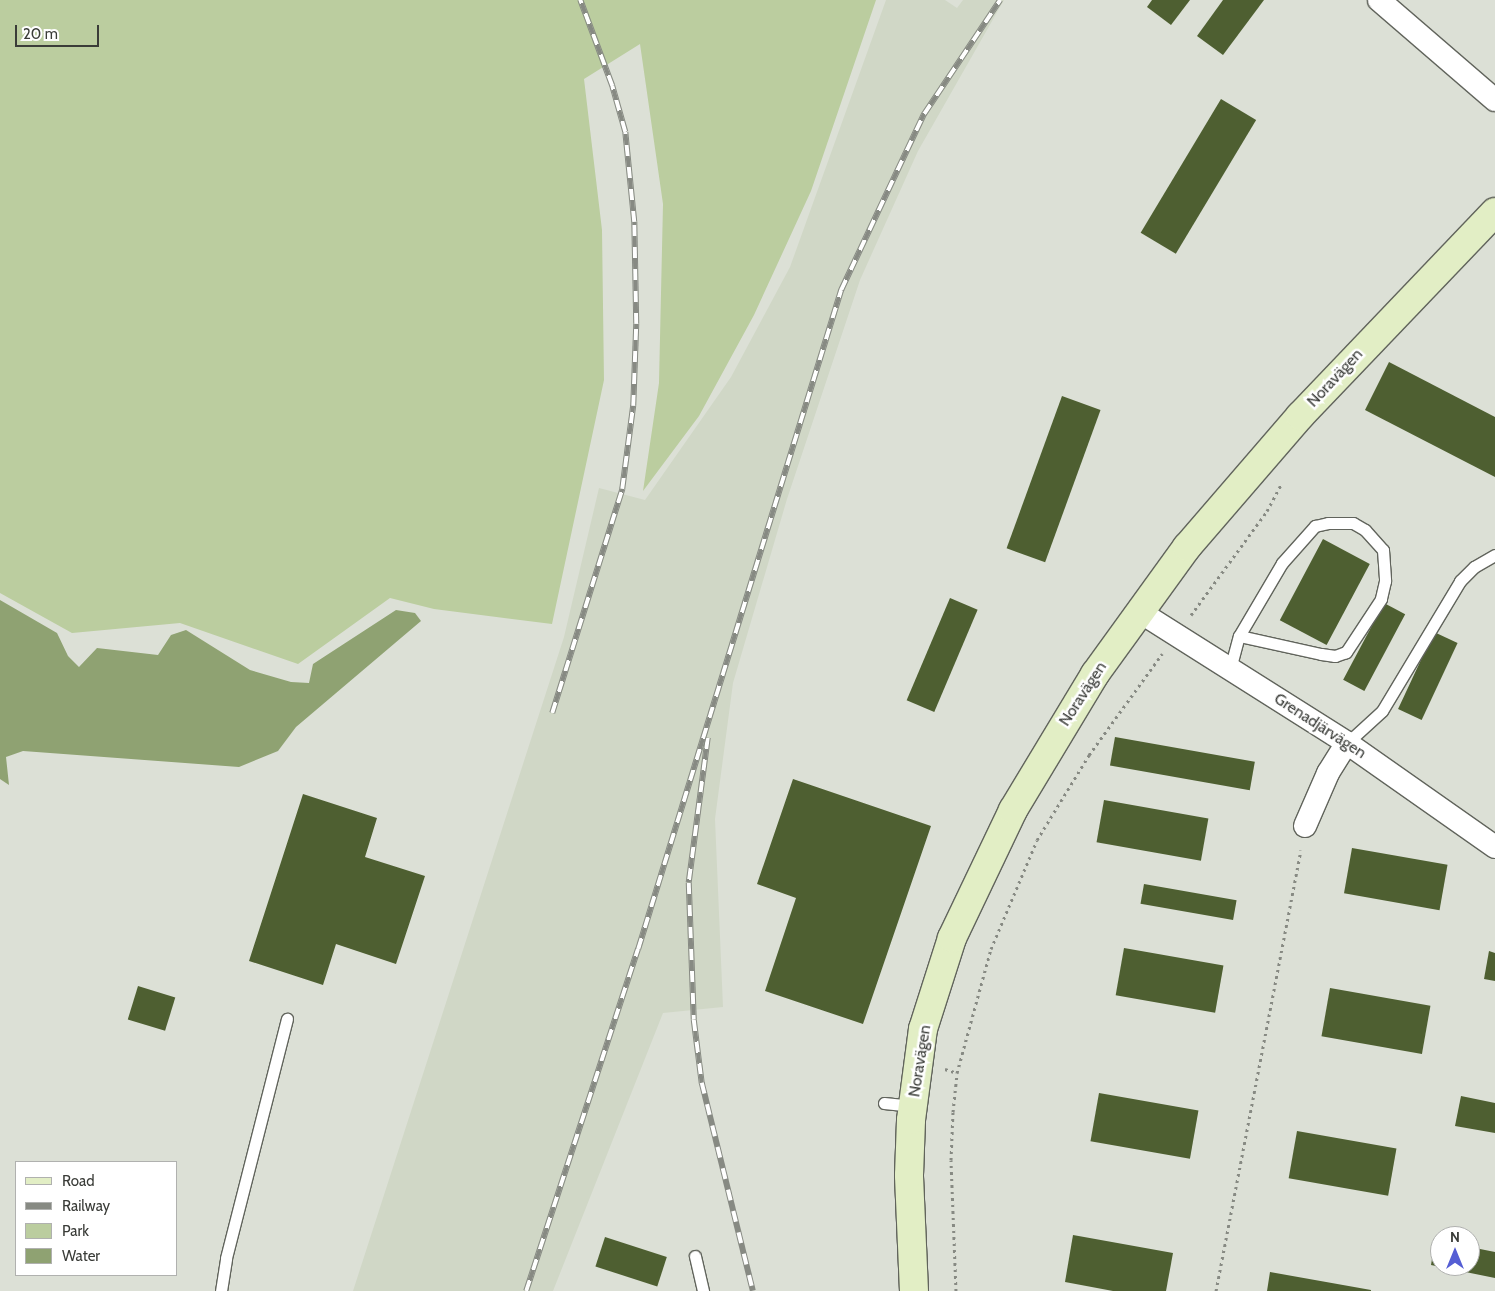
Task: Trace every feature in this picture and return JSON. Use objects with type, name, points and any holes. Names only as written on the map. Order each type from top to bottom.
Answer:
[{"type":"street","points":[[1379,0],[1495,100]]},
{"type":"street","name":"Noravägen","points":[[914,1291],[909,1175],[913,1106],[923,1029],[934,988],[989,855],[1069,714],[1140,612],[1233,490],[1300,416],[1495,212]]},
{"type":"street","name":"Grenadjärvägen","points":[[1140,612],[1347,743],[1495,847]]},
{"type":"street","points":[[1305,826],[1328,772],[1347,743]]},
{"type":"lane","points":[[1230,669],[1239,636],[1282,563],[1315,526],[1328,522],[1352,524],[1366,530],[1383,550],[1385,581],[1381,599],[1346,652],[1335,656],[1321,654],[1239,636]]},
{"type":"lane","points":[[1347,743],[1382,711],[1460,581],[1474,567],[1495,555]]},
{"type":"lane","points":[[221,1291],[226,1258],[287,1019]]},
{"type":"lane","points":[[884,1103],[913,1106]]},
{"type":"lane","points":[[695,1256],[704,1291]]},
{"type":"path","points":[[956,1291],[951,1160],[953,1112],[957,1073],[991,949],[1037,840],[1065,792],[1176,635],[1267,511],[1283,480]]},
{"type":"path","points":[[1216,1291],[1305,826]]},
{"type":"shaded area","points":[[886,0],[945,0],[957,8],[963,0],[1004,0],[918,151],[860,280],[787,499],[733,683],[715,819],[723,1007],[663,1013],[553,1291],[353,1291],[564,637],[599,488],[645,500],[731,377],[790,267]]},
{"type":"green space","points":[[0,0],[876,0],[811,191],[754,315],[699,416],[643,491],[659,383],[663,204],[640,44],[584,79],[602,230],[604,380],[552,624],[434,609],[390,598],[298,664],[180,623],[72,633],[0,593]]},
{"type":"water","points":[[0,600],[57,633],[68,656],[79,667],[97,648],[158,655],[171,635],[186,630],[250,670],[291,682],[309,683],[313,664],[396,610],[415,613],[421,621],[296,727],[278,751],[239,767],[23,751],[6,757],[9,785],[0,779]]},
{"type":"building","points":[[1152,0],[1190,0],[1171,25],[1147,7]]},
{"type":"building","points":[[1223,0],[1264,0],[1223,55],[1197,36]]},
{"type":"building","points":[[1221,99],[1256,120],[1176,254],[1141,233]]},
{"type":"building","points":[[1389,362],[1495,417],[1495,477],[1365,410]]},
{"type":"building","points":[[1062,396],[1101,410],[1045,562],[1007,548]]},
{"type":"building","points":[[1323,539],[1370,564],[1327,645],[1280,620]]},
{"type":"building","points":[[950,598],[978,610],[934,712],[907,700]]},
{"type":"building","points":[[1384,603],[1405,614],[1364,691],[1343,680]]},
{"type":"building","points":[[1434,632],[1458,643],[1422,720],[1398,709]]},
{"type":"building","points":[[1115,737],[1255,762],[1250,790],[1110,766]]},
{"type":"building","points":[[793,779],[931,826],[863,1024],[765,991],[796,898],[757,884]]},
{"type":"building","points":[[303,794],[377,818],[365,857],[425,876],[396,964],[336,944],[323,985],[249,961]]},
{"type":"building","points":[[1104,800],[1208,818],[1201,861],[1097,842]]},
{"type":"building","points":[[1352,848],[1448,865],[1440,910],[1344,893]]},
{"type":"building","points":[[1144,884],[1237,900],[1233,920],[1141,904]]},
{"type":"building","points":[[1124,948],[1223,966],[1215,1013],[1116,995]]},
{"type":"building","points":[[1489,951],[1495,953],[1495,981],[1484,979]]},
{"type":"building","points":[[138,986],[175,997],[165,1031],[128,1019]]},
{"type":"building","points":[[1330,988],[1430,1006],[1422,1054],[1321,1036]]},
{"type":"building","points":[[1099,1093],[1198,1111],[1190,1159],[1090,1141]]},
{"type":"building","points":[[1461,1096],[1495,1103],[1495,1133],[1455,1126]]},
{"type":"building","points":[[1297,1131],[1396,1149],[1388,1196],[1289,1178]]},
{"type":"building","points":[[1073,1235],[1173,1253],[1166,1291],[1113,1291],[1065,1282]]},
{"type":"building","points":[[605,1237],[667,1257],[657,1287],[595,1266]]},
{"type":"building","points":[[1480,1249],[1495,1252],[1495,1278],[1480,1275]]},
{"type":"building","points":[[1270,1272],[1371,1290],[1371,1291],[1267,1291]]},
{"type":"railway","points":[[552,713],[622,489],[633,406],[636,324],[634,222],[625,132],[612,86],[580,0]]},
{"type":"railway","points":[[526,1291],[638,949],[841,290],[924,114],[1000,0]]},
{"type":"railway","points":[[708,738],[689,883],[694,1020],[702,1083],[753,1291]]}]
